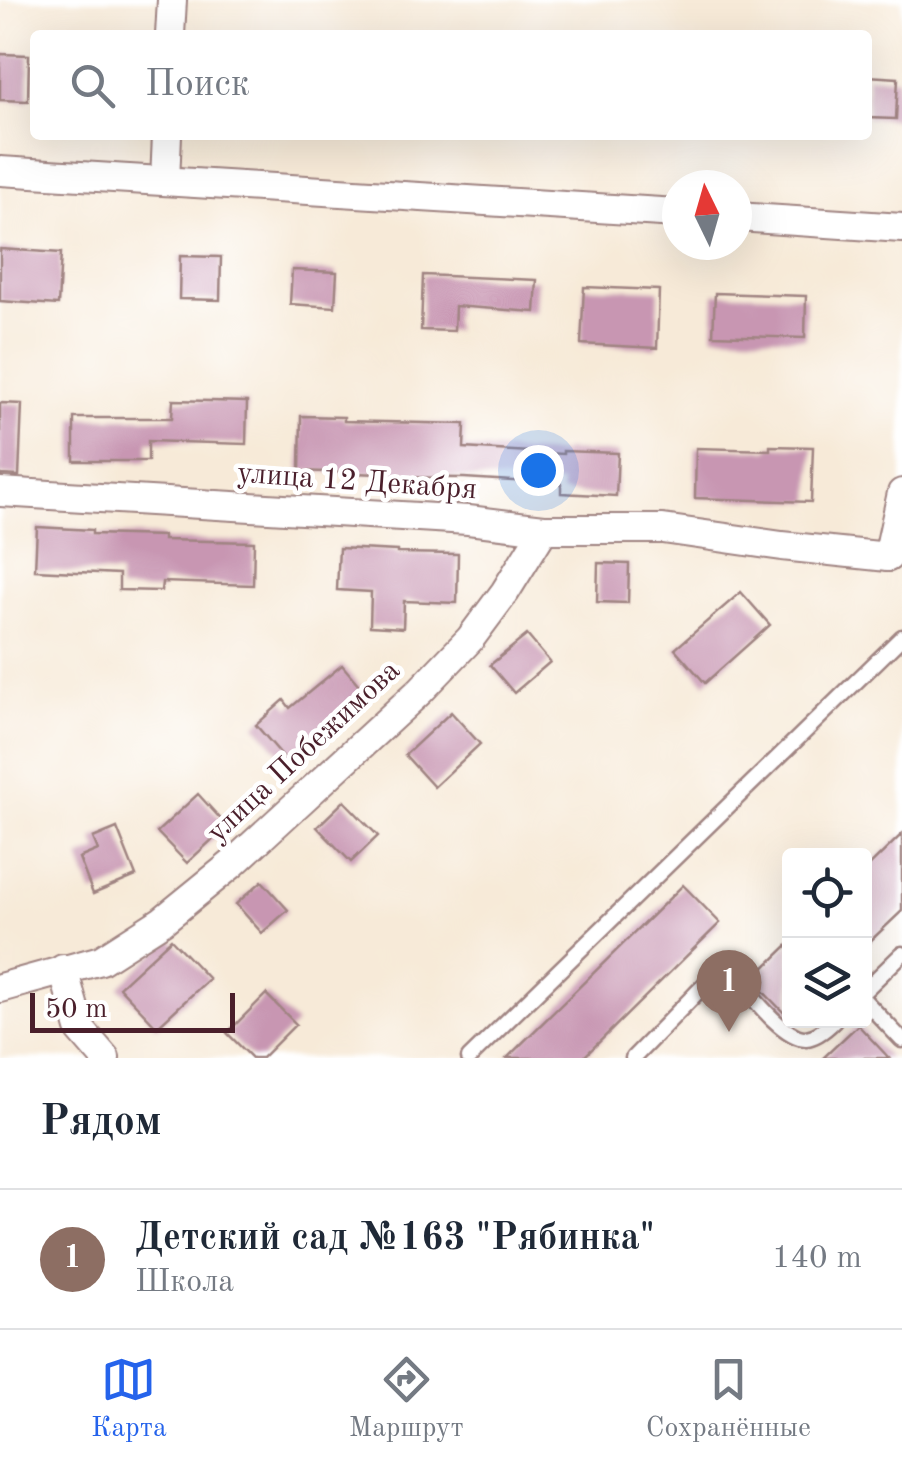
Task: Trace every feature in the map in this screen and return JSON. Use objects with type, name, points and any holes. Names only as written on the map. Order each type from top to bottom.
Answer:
[{"type":"street","points":[[170,30],[172,0]]},
{"type":"street","points":[[165,182],[167,140]]},
{"type":"street","points":[[0,171],[662,213]]},
{"type":"street","points":[[752,218],[902,228]]},
{"type":"street","name":"улица 12 Декабря","points":[[0,492],[468,520],[544,529],[663,530],[895,564]]},
{"type":"street","points":[[895,564],[902,493]]},
{"type":"street","name":"улица Побежимова","points":[[0,988],[101,960],[162,921],[232,864],[420,691],[470,639],[544,529]]},
{"type":"street","points":[[64,970],[80,1028],[105,1058]]},
{"type":"lane","points":[[468,1058],[902,637]]},
{"type":"lane","points":[[872,983],[902,954]]},
{"type":"lane","points":[[633,1058],[717,972],[732,973],[782,1026]]},
{"type":"lane","points":[[872,1008],[902,1040]]},
{"type":"lane","points":[[784,1028],[791,1035],[808,1038],[826,1028]]},
{"type":"building","points":[[0,54],[29,55],[28,101],[0,100]]},
{"type":"building","points":[[872,76],[898,78],[896,119],[872,118]]},
{"type":"building","points":[[0,249],[61,253],[58,305],[0,301]]},
{"type":"building","points":[[180,256],[221,257],[220,300],[179,299]]},
{"type":"building","points":[[292,270],[337,272],[335,307],[290,304]]},
{"type":"building","points":[[423,275],[537,280],[535,312],[455,306],[454,331],[421,330]]},
{"type":"building","points":[[584,287],[659,290],[657,348],[581,344]]},
{"type":"building","points":[[715,293],[806,296],[805,338],[713,335]]},
{"type":"building","points":[[173,400],[247,402],[246,444],[148,441],[148,461],[74,461],[74,418],[172,418]]},
{"type":"building","points":[[0,403],[22,404],[19,476],[0,475]]},
{"type":"building","points":[[301,416],[465,424],[464,448],[618,453],[616,496],[561,493],[561,484],[300,471]]},
{"type":"building","points":[[770,446],[813,447],[811,502],[695,498],[696,448],[770,450]]},
{"type":"building","points":[[37,527],[92,530],[92,534],[163,536],[163,540],[254,542],[253,585],[162,582],[161,591],[119,590],[119,574],[35,570]]},
{"type":"building","points":[[339,548],[458,554],[457,603],[404,601],[403,628],[370,626],[371,592],[337,590]]},
{"type":"building","points":[[598,563],[629,564],[628,603],[597,602]]},
{"type":"building","points":[[741,592],[770,625],[705,683],[675,649]]},
{"type":"building","points":[[527,635],[550,662],[514,693],[490,665]]},
{"type":"building","points":[[342,665],[364,691],[287,761],[256,725],[284,700],[290,708]]},
{"type":"building","points":[[451,712],[480,744],[434,787],[405,755]]},
{"type":"building","points":[[198,794],[227,826],[187,863],[157,832]]},
{"type":"building","points":[[344,801],[378,836],[351,862],[317,827]]},
{"type":"building","points":[[117,828],[136,876],[93,894],[79,858],[98,850],[93,838]]},
{"type":"building","points":[[902,834],[902,911],[872,939],[872,938],[872,863]]},
{"type":"building","points":[[262,881],[288,910],[262,933],[236,904]]},
{"type":"building","points":[[683,885],[720,923],[583,1058],[507,1058]]},
{"type":"building","points":[[171,939],[209,979],[157,1027],[119,987]]},
{"type":"building","points":[[782,951],[782,1011],[752,980]]},
{"type":"building","points":[[266,994],[296,1024],[262,1058],[252,1058],[227,1033]]},
{"type":"building","points":[[855,1028],[861,1028],[889,1058],[823,1058]]},
{"type":"place","name":"Детский сад №163 \"Рябинка\"","points":[[729,1032]]}]
